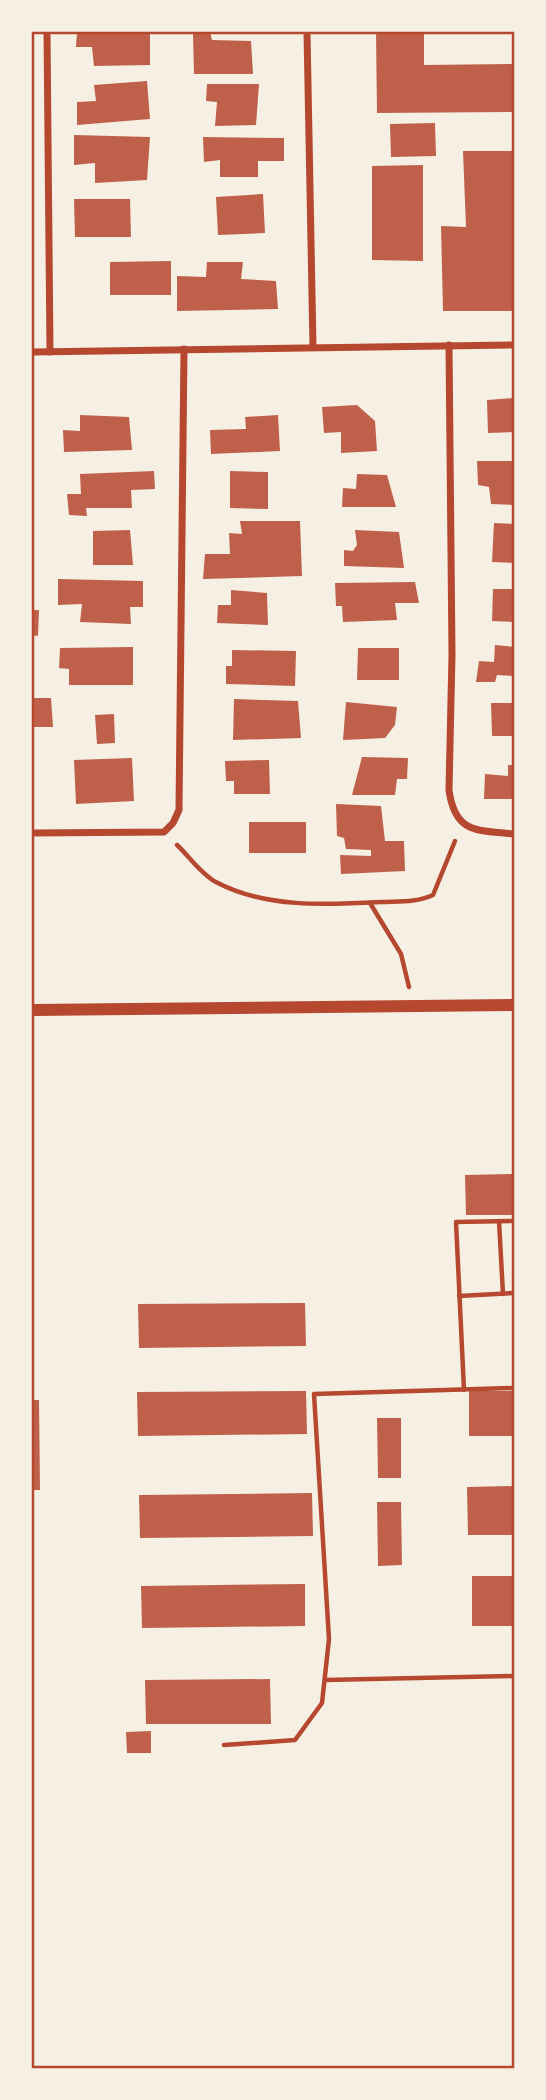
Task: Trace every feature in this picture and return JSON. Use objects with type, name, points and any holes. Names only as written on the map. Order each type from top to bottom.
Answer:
[{"type":"street","points":[[47,32],[50,352]]},
{"type":"street","points":[[307,32],[313,347]]},
{"type":"street","points":[[449,345],[451,809],[460,823],[480,830],[514,834]]},
{"type":"street","points":[[32,352],[514,345]]},
{"type":"street","points":[[32,833],[164,832],[173,822],[178,810],[184,349]]},
{"type":"street","points":[[32,1010],[514,1005]]},
{"type":"path","points":[[164,832],[213,881],[242,894],[273,900],[370,903],[422,900],[433,895],[445,869],[460,823]]},
{"type":"path","points":[[370,903],[401,954],[415,1007]]},
{"type":"path","points":[[499,1221],[503,1294]]},
{"type":"path","points":[[464,1390],[456,1222],[514,1221]]},
{"type":"path","points":[[459,1296],[514,1293]]},
{"type":"path","points":[[224,1745],[295,1740],[322,1703],[328,1639],[314,1394],[514,1388]]},
{"type":"path","points":[[325,1681],[514,1676]]},
{"type":"building","points":[[77,32],[150,32],[150,65],[94,66],[92,47],[76,47]]},
{"type":"building","points":[[210,32],[212,40],[251,41],[253,74],[194,74],[193,33]]},
{"type":"building","points":[[376,32],[424,32],[424,65],[514,64],[514,112],[377,113]]},
{"type":"building","points":[[147,81],[150,119],[77,125],[77,102],[96,101],[94,85]]},
{"type":"building","points":[[207,84],[259,84],[256,125],[215,126],[217,102],[206,101]]},
{"type":"building","points":[[435,123],[436,156],[391,157],[390,124]]},
{"type":"building","points":[[74,135],[150,137],[147,180],[95,183],[95,163],[74,165]]},
{"type":"building","points":[[203,137],[284,138],[284,161],[258,161],[258,177],[220,177],[220,160],[204,162]]},
{"type":"building","points":[[463,151],[514,151],[514,311],[443,311],[441,226],[466,227]]},
{"type":"building","points":[[423,165],[423,261],[372,260],[372,166]]},
{"type":"building","points":[[263,194],[265,233],[218,235],[216,197]]},
{"type":"building","points":[[74,199],[130,199],[131,237],[75,237]]},
{"type":"building","points":[[171,261],[171,295],[110,295],[110,262]]},
{"type":"building","points":[[207,262],[243,262],[241,279],[276,281],[278,309],[177,311],[177,276],[206,277]]},
{"type":"building","points":[[514,398],[514,432],[488,433],[487,400]]},
{"type":"building","points":[[357,405],[375,421],[377,451],[341,453],[341,432],[324,433],[322,407]]},
{"type":"building","points":[[80,415],[129,417],[132,450],[64,452],[63,430],[80,431]]},
{"type":"building","points":[[278,415],[280,451],[211,454],[210,430],[246,429],[245,417]]},
{"type":"building","points":[[477,461],[514,461],[514,505],[491,504],[489,487],[478,485]]},
{"type":"building","points":[[154,471],[155,489],[131,490],[132,508],[86,508],[87,516],[69,515],[67,494],[81,494],[80,474]]},
{"type":"building","points":[[230,471],[268,472],[268,509],[230,508]]},
{"type":"building","points":[[357,474],[387,475],[396,507],[342,507],[343,488],[356,489]]},
{"type":"building","points":[[240,521],[300,521],[302,576],[203,579],[205,554],[230,554],[229,533],[242,534]]},
{"type":"building","points":[[494,523],[514,524],[514,563],[492,562]]},
{"type":"building","points":[[130,530],[133,565],[93,565],[93,531]]},
{"type":"building","points":[[355,530],[399,532],[404,568],[344,566],[344,550],[353,551],[357,545]]},
{"type":"building","points":[[58,579],[143,581],[143,607],[130,607],[131,624],[80,622],[82,604],[58,605]]},
{"type":"building","points":[[415,582],[419,603],[395,603],[397,620],[343,622],[342,606],[336,606],[335,583]]},
{"type":"building","points":[[493,589],[514,589],[514,622],[492,621]]},
{"type":"building","points":[[231,590],[267,593],[268,625],[217,623],[218,605],[231,605]]},
{"type":"building","points":[[32,610],[39,610],[38,636],[32,635]]},
{"type":"building","points":[[495,645],[514,647],[514,676],[497,675],[495,682],[476,682],[479,661],[494,662]]},
{"type":"building","points":[[133,647],[133,685],[69,685],[69,669],[59,668],[60,648]]},
{"type":"building","points":[[358,648],[399,648],[399,680],[357,680]]},
{"type":"building","points":[[232,650],[296,651],[295,686],[226,684],[226,666],[232,666]]},
{"type":"building","points":[[32,698],[51,698],[53,727],[32,727]]},
{"type":"building","points":[[234,699],[298,701],[301,738],[233,740]]},
{"type":"building","points":[[346,702],[397,707],[395,725],[385,738],[343,740]]},
{"type":"building","points":[[491,703],[514,703],[514,736],[492,736]]},
{"type":"building","points":[[114,714],[115,743],[97,744],[95,715]]},
{"type":"building","points":[[362,757],[408,758],[407,779],[397,779],[395,795],[352,795]]},
{"type":"building","points":[[132,758],[134,801],[76,804],[74,760]]},
{"type":"building","points":[[269,760],[270,794],[234,794],[234,781],[226,781],[225,761]]},
{"type":"building","points":[[508,765],[514,765],[514,799],[484,799],[485,774],[508,776]]},
{"type":"building","points":[[336,804],[381,806],[385,841],[404,841],[405,871],[341,874],[340,855],[371,856],[371,850],[346,849],[344,838],[337,836]]},
{"type":"building","points":[[249,822],[306,822],[306,853],[249,853]]},
{"type":"building","points":[[514,1174],[514,1215],[466,1215],[465,1175]]},
{"type":"building","points":[[305,1303],[306,1346],[139,1348],[138,1304]]},
{"type":"building","points":[[306,1391],[307,1434],[138,1436],[137,1392]]},
{"type":"building","points":[[469,1391],[514,1391],[514,1436],[469,1436]]},
{"type":"building","points":[[32,1400],[39,1400],[40,1490],[32,1490]]},
{"type":"building","points":[[377,1418],[401,1418],[401,1478],[378,1478]]},
{"type":"building","points":[[514,1486],[514,1535],[468,1535],[467,1487]]},
{"type":"building","points":[[312,1493],[313,1536],[140,1538],[139,1495]]},
{"type":"building","points":[[377,1502],[401,1502],[402,1565],[378,1566]]},
{"type":"building","points":[[472,1576],[514,1576],[514,1626],[472,1626]]},
{"type":"building","points":[[305,1584],[305,1626],[142,1628],[141,1586]]},
{"type":"building","points":[[270,1679],[271,1724],[146,1724],[145,1680]]},
{"type":"building","points":[[151,1731],[151,1753],[127,1753],[126,1732]]}]
